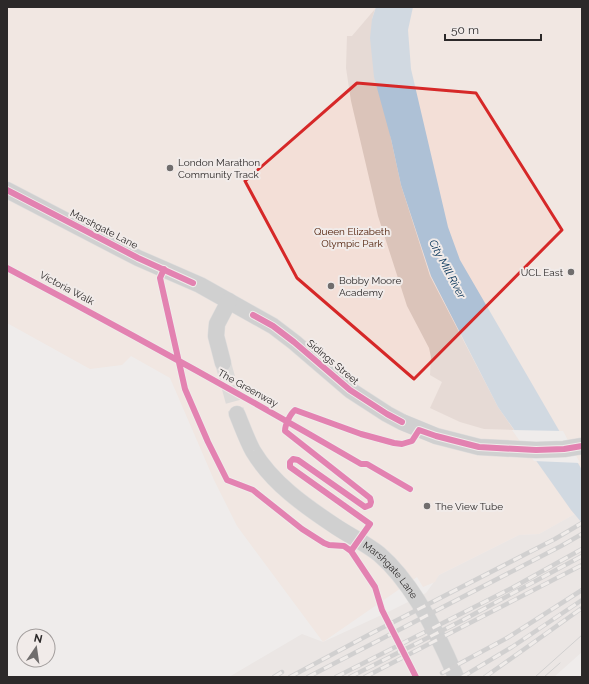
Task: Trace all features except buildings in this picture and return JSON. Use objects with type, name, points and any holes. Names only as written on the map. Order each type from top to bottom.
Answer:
[{"type":"street","name":"Marshgate Lane","points":[[7,190],[138,258],[200,285],[229,302]]},
{"type":"street","points":[[223,363],[216,336],[217,324],[229,302]]},
{"type":"street","name":"Sidings Street","points":[[229,302],[273,326],[350,390],[387,414],[436,436],[479,447],[536,450],[564,449],[582,446]]},
{"type":"street","name":"Marshgate Lane","points":[[237,414],[253,450],[266,470],[301,502],[379,555],[401,578],[416,598],[447,654],[456,677]]},
{"type":"highlighted area","points":[[357,83],[476,93],[562,230],[414,379],[297,278],[245,181]]},
{"type":"shaded area","points":[[375,9],[372,19],[391,139],[401,185],[430,276],[498,407],[514,430],[484,429],[460,422],[430,408],[442,382],[430,375],[431,357],[429,348],[407,306],[378,216],[351,101],[346,68],[347,36],[352,36]]},
{"type":"shaded area","points":[[582,510],[582,652],[554,677],[229,677],[302,634],[323,642],[388,612],[426,593],[439,575],[519,535],[539,534]]},
{"type":"green space","name":"Queen Elizabeth Olympic Park","points":[[7,7],[582,7],[582,510],[539,534],[519,535],[439,575],[435,582],[423,587],[417,577],[323,642],[237,526],[214,480],[170,378],[131,356],[122,365],[90,369],[7,323]]},
{"type":"water","name":"City Mill River","points":[[376,7],[413,7],[408,30],[411,69],[448,227],[460,260],[582,470],[582,523],[571,510],[498,407],[431,276],[401,185],[391,139],[374,77],[370,38],[372,19]]},
{"type":"pier","points":[[512,430],[563,431],[580,463],[534,461]]},
{"type":"tunnel","points":[[223,363],[237,414]]},
{"type":"tram line","points":[[535,677],[582,635]]},
{"type":"tram line","points":[[544,677],[560,663]]},
{"type":"railway","points":[[290,677],[555,539],[582,523]]},
{"type":"railway","points":[[308,677],[582,534]]},
{"type":"railway","points":[[336,677],[512,588],[582,549]]},
{"type":"railway","points":[[350,677],[463,620],[582,556]]},
{"type":"railway","points":[[365,677],[582,565]]},
{"type":"railway","points":[[442,673],[507,638],[582,590]]},
{"type":"railway","points":[[462,677],[512,647],[582,600]]},
{"type":"railway","points":[[485,677],[582,608]]},
{"type":"railway","points":[[274,677],[282,672]]},
{"type":"cycle path","points":[[7,190],[138,258],[193,283]]},
{"type":"cycle path","name":"Victoria Walk","points":[[7,268],[185,364],[361,464],[367,464],[410,489]]},
{"type":"cycle path","points":[[164,269],[160,278],[185,389],[208,442],[227,480],[253,490],[302,529],[324,543],[329,545],[344,546],[351,551],[375,587],[382,610],[416,677]]},
{"type":"cycle path","points":[[253,315],[273,326],[294,342],[350,390],[402,422]]},
{"type":"cycle path","points":[[351,551],[370,524],[290,467],[290,462],[293,459],[298,460],[365,507],[370,505],[370,498],[285,431],[288,420],[295,410],[361,434],[394,443],[402,444],[412,441],[419,430],[479,447],[536,450],[564,449],[582,446]]},
{"type":"place","name":"London Marathon Community Track","points":[[170,168]]},
{"type":"place","name":"UCL East","points":[[571,272]]},
{"type":"place","name":"Bobby Moore Academy","points":[[331,286]]},
{"type":"place","name":"The View Tube","points":[[427,506]]}]
